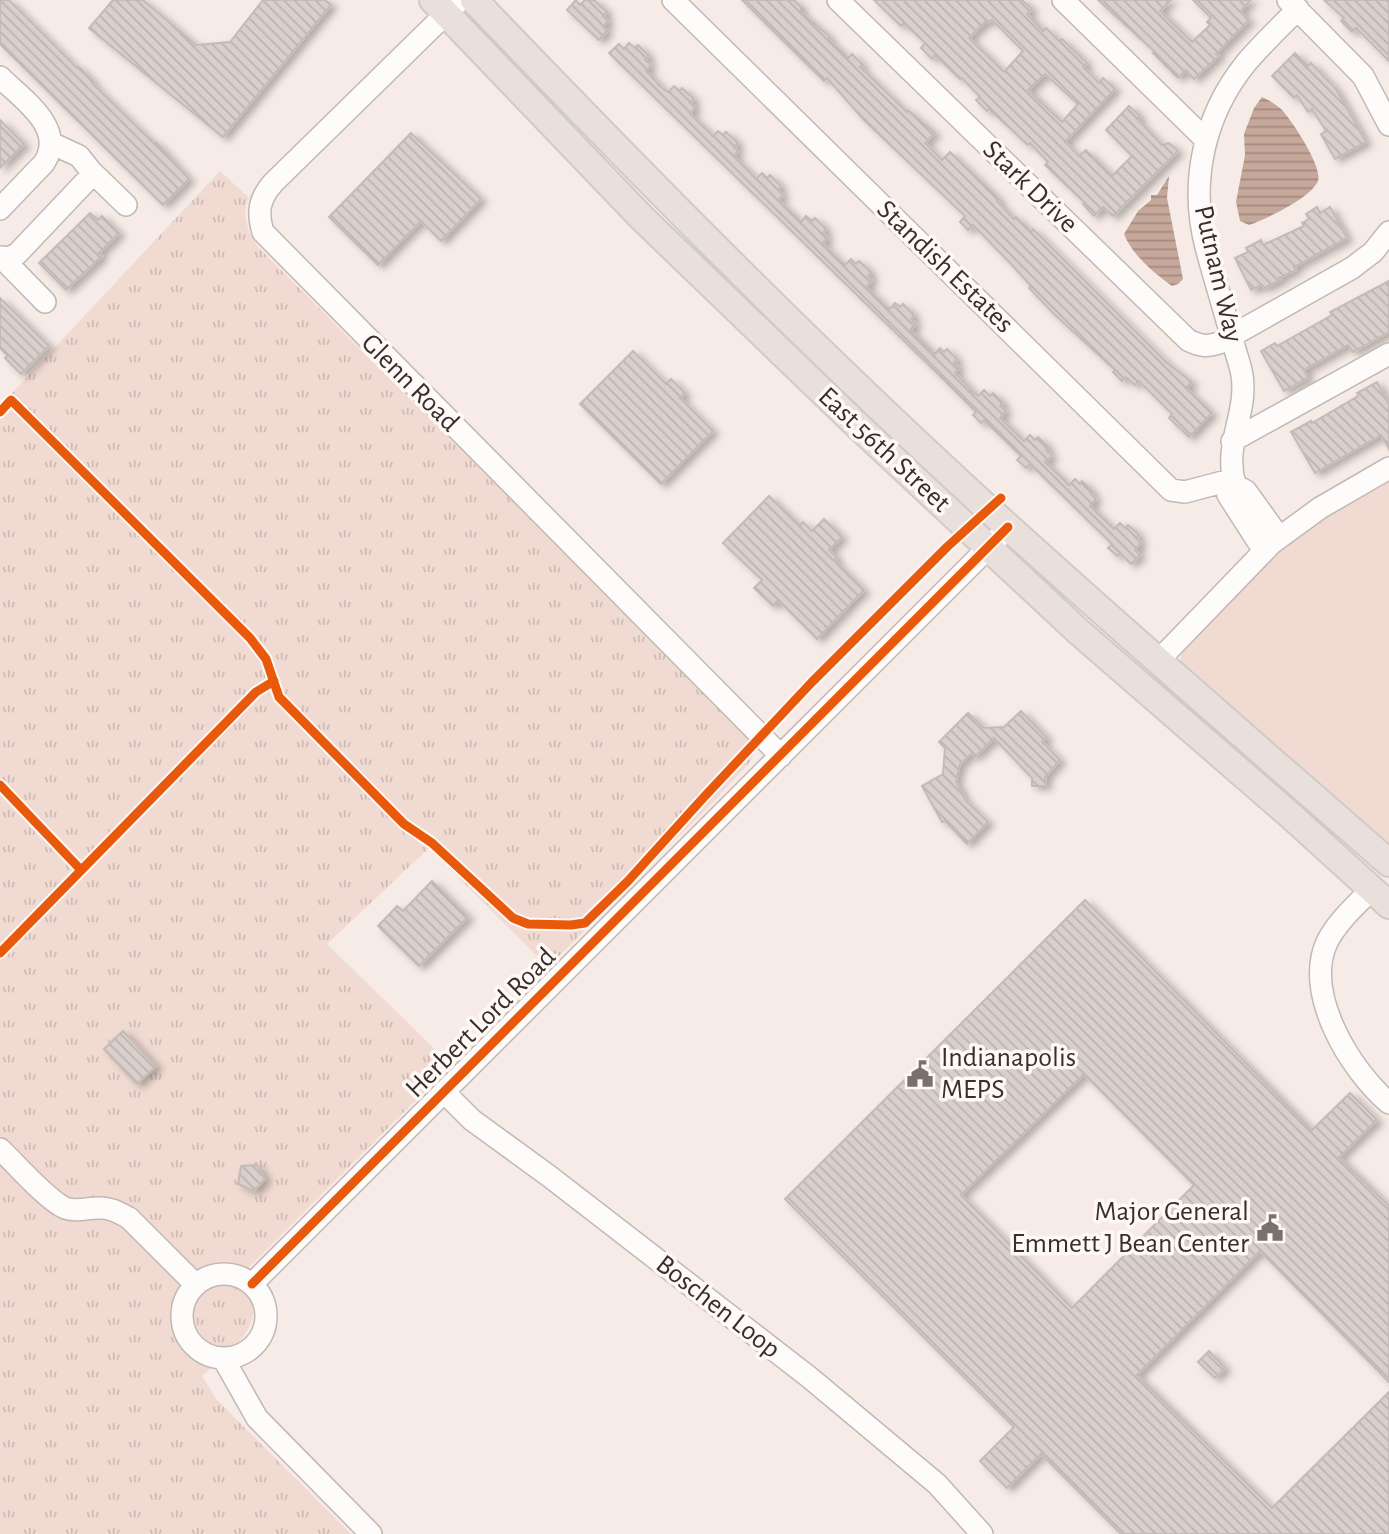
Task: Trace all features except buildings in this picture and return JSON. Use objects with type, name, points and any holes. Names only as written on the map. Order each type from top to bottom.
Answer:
[{"type":"main road","name":"East 56th Street","points":[[474,0],[716,249],[1008,527],[1389,863]]},
{"type":"main road","name":"East 56th Street","points":[[446,5],[642,218],[1079,632],[1380,897]]},
{"type":"street","name":"Standish Estates","points":[[673,0],[1171,490],[1185,492],[1234,482]]},
{"type":"street","name":"Stark Drive","points":[[838,0],[1188,340],[1199,346],[1208,346],[1231,336],[1352,268],[1373,252],[1389,232]]},
{"type":"street","points":[[1063,0],[1206,140]]},
{"type":"street","name":"Putnam Way","points":[[1234,482],[1230,458],[1241,407],[1242,376],[1206,246],[1199,210],[1199,179],[1206,140],[1223,98],[1241,70],[1293,4]]},
{"type":"street","points":[[1293,4],[1363,76],[1389,125]]},
{"type":"street","name":"Glenn Road","points":[[446,5],[272,183],[264,193],[259,211],[263,232],[780,756]]},
{"type":"street","points":[[0,77],[43,119],[51,143],[44,163],[0,209]]},
{"type":"street","points":[[51,143],[79,156],[126,205]]},
{"type":"street","points":[[1,257],[8,258],[16,254],[86,183],[91,171]]},
{"type":"street","points":[[1,257],[45,302]]},
{"type":"street","points":[[1232,440],[1389,354]]},
{"type":"street","points":[[1158,661],[1272,544],[1330,502],[1389,468]]},
{"type":"street","points":[[1234,482],[1246,491],[1272,544]]},
{"type":"street","name":"Herbert Lord Road","points":[[252,1284],[1008,527]]},
{"type":"street","points":[[1380,897],[1354,907],[1328,942],[1321,960],[1322,983],[1337,1037],[1361,1076],[1389,1103]]},
{"type":"street","name":"Boschen Loop","points":[[444,1092],[472,1120],[549,1175],[809,1377],[937,1484],[982,1534]]},
{"type":"street","points":[[0,1149],[65,1208],[101,1208],[116,1211],[129,1218],[196,1285]]},
{"type":"street","points":[[218,1274],[242,1278],[252,1284],[262,1296],[266,1310],[263,1331],[251,1349],[238,1356],[223,1358],[200,1350],[185,1331],[182,1319],[183,1306],[188,1295],[206,1278],[218,1274]]},
{"type":"street","points":[[223,1358],[257,1418],[372,1534]]},
{"type":"green space","points":[[220,171],[249,198],[246,217],[258,247],[746,735],[755,751],[750,762],[714,801],[548,967],[429,848],[327,944],[451,1065],[232,1284],[246,1294],[252,1305],[253,1317],[240,1340],[202,1376],[217,1400],[351,1534],[0,1534],[0,406]]},
{"type":"green space","points":[[1389,475],[1389,856],[1180,664],[1182,652],[1189,642],[1287,543],[1314,522]]},
{"type":"shaded area","points":[[1262,97],[1281,109],[1292,122],[1316,165],[1318,181],[1314,188],[1298,201],[1249,225],[1240,221],[1236,202],[1245,155],[1244,134],[1254,108]]},
{"type":"shaded area","points":[[1169,176],[1167,198],[1183,279],[1172,286],[1138,256],[1124,234],[1138,211],[1151,200],[1151,195],[1157,195]]},
{"type":"cycle path","points":[[0,412],[11,400],[250,638],[266,659],[279,697],[404,824],[432,843],[513,918],[528,924],[585,923],[628,881],[812,682],[947,547],[1001,498]]},
{"type":"cycle path","points":[[252,1284],[1008,527]]},
{"type":"cycle path","points":[[0,953],[256,692],[274,681]]},
{"type":"cycle path","points":[[0,785],[81,870]]},
{"type":"place","name":"Indianapolis MEPS","points":[[920,1074]]},
{"type":"place","name":"Major General Emmett J Bean Center","points":[[1270,1228]]}]
